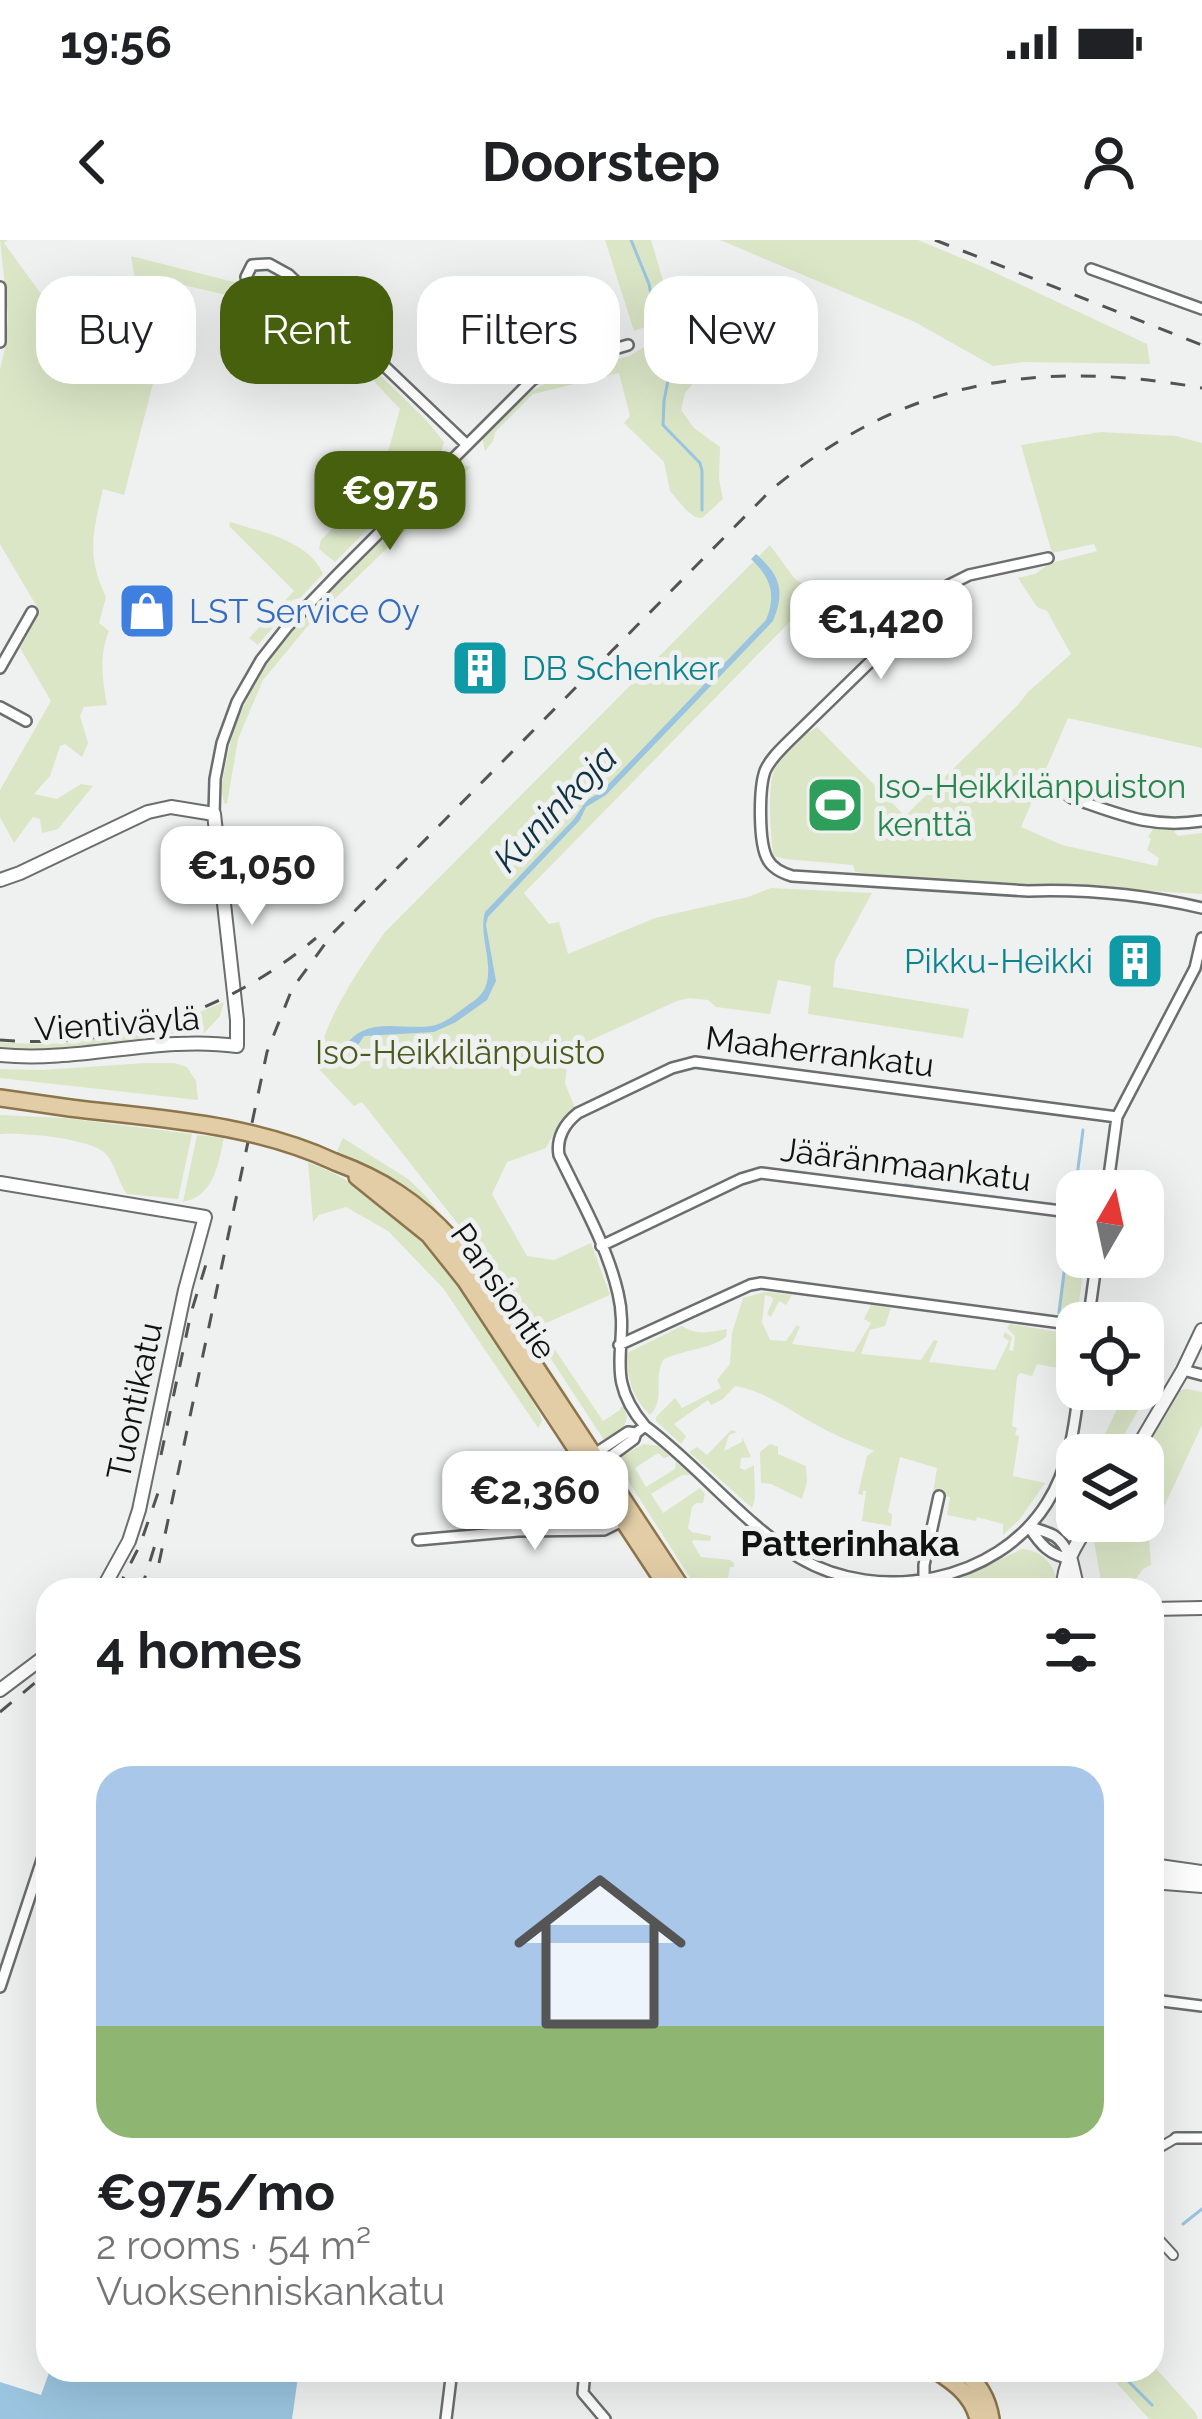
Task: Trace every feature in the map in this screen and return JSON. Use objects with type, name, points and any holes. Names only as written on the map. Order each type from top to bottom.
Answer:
[{"type":"main road","points":[[0,1098],[70,1108]]},
{"type":"main road","points":[[0,1109],[70,1108]]},
{"type":"main road","name":"Pansiontie","points":[[70,1108],[234,1128],[281,1139],[396,1190],[418,1206],[451,1239],[662,1578]]},
{"type":"main road","name":"Pansiontie","points":[[628,1518],[674,1578]]},
{"type":"main road","points":[[1164,1868],[1202,1873]]},
{"type":"main road","points":[[1164,1882],[1202,1886]]},
{"type":"main road","points":[[951,2382],[971,2401],[978,2419]]},
{"type":"main road","points":[[974,2382],[986,2399],[991,2419]]},
{"type":"street","points":[[260,263],[275,267],[324,308],[257,293],[248,287],[247,272],[260,263]]},
{"type":"street","points":[[1091,269],[1202,309]]},
{"type":"street","points":[[0,287],[0,342]]},
{"type":"street","points":[[0,880],[148,812],[171,807],[214,814],[222,743],[246,683],[287,627],[532,380],[553,367],[628,345]]},
{"type":"street","points":[[393,374],[466,444]]},
{"type":"street","points":[[1048,558],[969,575],[950,585],[790,740],[763,778],[763,846],[779,872],[803,877],[1059,890],[1202,908]]},
{"type":"street","points":[[0,668],[32,612]]},
{"type":"street","points":[[0,707],[26,721]]},
{"type":"street","points":[[1065,793],[1126,819],[1202,821]]},
{"type":"street","name":"Vientiväylä","points":[[0,1055],[57,1057],[203,1042],[237,1046],[236,991],[214,814]]},
{"type":"street","points":[[1109,1170],[1117,1117],[1195,968],[1202,938]]},
{"type":"street","name":"Maaherrankatu","points":[[641,1429],[623,1389],[618,1360],[620,1301],[558,1148],[562,1132],[578,1113],[681,1064],[703,1062],[1117,1117]]},
{"type":"street","name":"Jääränmaankatu","points":[[601,1246],[760,1173],[1056,1210]]},
{"type":"street","name":"Tuontikatu","points":[[0,1183],[205,1217],[139,1510],[109,1578]]},
{"type":"street","points":[[619,1345],[754,1283],[1056,1322]]},
{"type":"street","points":[[1145,1434],[1202,1330]]},
{"type":"street","points":[[1183,1370],[1202,1375]]},
{"type":"street","points":[[930,1578],[969,1566],[1029,1527],[1067,1463],[1076,1410]]},
{"type":"street","points":[[592,1460],[634,1439],[641,1429],[663,1439],[771,1537],[807,1562],[854,1578]]},
{"type":"street","points":[[924,1578],[939,1496]]},
{"type":"street","points":[[418,1540],[604,1530],[628,1518]]},
{"type":"street","points":[[1029,1527],[1047,1551],[1071,1558]]},
{"type":"street","points":[[1063,1578],[1080,1542]]},
{"type":"street","points":[[1071,1558],[1075,1578]]},
{"type":"street","points":[[1164,1609],[1202,1608]]},
{"type":"street","points":[[0,1690],[36,1663]]},
{"type":"street","points":[[0,1987],[36,1878]]},
{"type":"street","points":[[1164,2001],[1202,2006]]},
{"type":"street","points":[[1164,2145],[1176,2138],[1202,2138]]},
{"type":"street","points":[[1164,2246],[1172,2255]]},
{"type":"street","points":[[446,2419],[451,2382]]},
{"type":"street","points":[[584,2382],[583,2392],[605,2419]]},
{"type":"green space","points":[[0,240],[8,240],[4,243],[36,287],[36,384],[153,384],[124,495],[103,489],[96,518],[94,556],[106,597],[99,623],[109,631],[102,667],[107,705],[84,707],[80,716],[88,743],[82,757],[65,744],[60,746],[50,776],[34,794],[57,799],[81,784],[93,786],[58,829],[42,833],[40,819],[33,817],[14,843],[0,817],[0,790],[51,701],[20,648],[40,612],[0,544],[0,369],[8,315]]},
{"type":"green space","points":[[605,240],[651,240],[662,276],[644,276],[644,327],[634,331]]},
{"type":"green space","points":[[720,240],[918,240],[1147,344],[1150,364],[1023,362],[993,366],[915,322],[818,281],[818,276],[806,276]]},
{"type":"green space","points":[[131,256],[220,278],[220,294],[196,288],[196,276],[135,276]]},
{"type":"green space","points":[[644,347],[644,384],[692,384],[681,410],[694,428],[720,447],[723,499],[702,518],[686,510],[670,491],[664,462],[624,423],[630,416],[620,358]]},
{"type":"green space","points":[[377,384],[389,384],[427,421],[444,442],[440,456],[335,562],[319,549],[321,540],[368,492],[377,491],[400,409]]},
{"type":"green space","points":[[545,384],[574,384],[533,394],[495,432],[485,451],[482,437],[518,398]]},
{"type":"green space","points":[[1101,432],[1176,436],[1202,443],[1202,748],[1068,718],[1021,827],[1062,845],[1157,866],[1159,858],[1147,850],[1155,826],[1169,826],[1178,836],[1202,833],[1202,894],[891,876],[855,872],[853,865],[773,856],[770,806],[775,768],[787,749],[817,727],[905,816],[1071,654],[1047,611],[1037,607],[1018,578],[1097,551],[1094,544],[1052,553],[1021,445]]},
{"type":"green space","points":[[463,465],[471,467],[312,621],[263,680],[238,739],[224,803],[221,787],[234,726],[265,664],[376,544],[397,530]]},
{"type":"green space","points":[[230,522],[296,546],[323,574],[300,598],[292,600],[258,645],[249,638],[294,591]]},
{"type":"green space","name":"Iso-Heikkilänpuisto","points":[[770,545],[794,578],[817,594],[524,893],[549,924],[559,922],[568,954],[655,918],[771,888],[872,893],[835,961],[833,987],[969,1009],[963,1038],[808,1014],[811,986],[778,980],[770,1014],[689,998],[569,1050],[565,1083],[575,1108],[560,1122],[546,1148],[507,1162],[492,1194],[527,1256],[554,1260],[591,1243],[610,1295],[539,1326],[603,1421],[624,1407],[623,1429],[604,1440],[484,1257],[362,1102],[354,1106],[316,1066],[334,1013],[385,932]]},
{"type":"green space","points":[[224,1002],[220,1016],[204,1033],[71,1049],[0,1049],[0,1042],[58,1043],[115,1036]]},
{"type":"green space","points":[[146,1063],[187,1067],[196,1081],[198,1100],[0,1078],[0,1069]]},
{"type":"green space","points":[[0,1115],[192,1134],[178,1199],[127,1194],[111,1161],[96,1147],[38,1135],[0,1134]]},
{"type":"green space","points":[[197,1135],[224,1138],[208,1186],[183,1202]]},
{"type":"green space","points":[[343,1138],[408,1179],[426,1196],[478,1262],[571,1401],[554,1385],[430,1209],[395,1180],[337,1151]]},
{"type":"green space","points":[[308,1162],[384,1206],[446,1267],[519,1377],[540,1415],[538,1428],[443,1288],[388,1231],[346,1207],[319,1215],[313,1222]]},
{"type":"green space","points":[[1062,1278],[1082,1278],[1079,1302],[1059,1302]]},
{"type":"green space","points":[[765,1292],[792,1295],[786,1305],[779,1301],[771,1317],[767,1314],[773,1300],[765,1295],[762,1322],[770,1340],[786,1341],[797,1325],[792,1344],[854,1352],[871,1323],[864,1319],[871,1305],[891,1308],[885,1326],[870,1330],[861,1354],[921,1360],[934,1340],[938,1341],[929,1362],[995,1370],[1009,1341],[1003,1337],[1005,1332],[1012,1337],[1009,1350],[1013,1351],[1015,1336],[1007,1328],[1010,1324],[1056,1332],[1056,1368],[1037,1364],[1032,1376],[1020,1373],[1017,1377],[1012,1426],[1019,1436],[1013,1476],[1045,1483],[1020,1519],[1003,1535],[1003,1524],[947,1515],[950,1497],[933,1493],[937,1468],[900,1457],[888,1512],[891,1526],[862,1521],[866,1491],[858,1494],[867,1456],[874,1451],[746,1388],[735,1386],[723,1399],[711,1405],[708,1400],[674,1424],[686,1436],[681,1444],[656,1417],[675,1398],[682,1408],[721,1388],[717,1380],[730,1364],[732,1333],[743,1298]]},
{"type":"green space","points":[[682,1326],[699,1332],[727,1329],[726,1337],[663,1360],[657,1402],[650,1415],[632,1387],[627,1353]]},
{"type":"green space","points":[[1176,1391],[1202,1392],[1202,1425],[1164,1507],[1164,1434],[1151,1434]]},
{"type":"green space","points":[[1117,1410],[1138,1410],[1124,1434],[1105,1434]]},
{"type":"green space","points":[[731,1430],[737,1432],[729,1435],[724,1451],[742,1442],[742,1437],[751,1457],[741,1458],[740,1468],[754,1465],[752,1508],[689,1452],[697,1447],[707,1455]]},
{"type":"green space","points":[[644,1444],[658,1446],[670,1456],[658,1453],[635,1468],[646,1487],[675,1469],[676,1462],[691,1475],[682,1475],[651,1494],[663,1513],[700,1488],[705,1494],[703,1503],[692,1507],[688,1528],[711,1536],[710,1541],[692,1542],[701,1557],[734,1563],[728,1578],[690,1578],[618,1465],[623,1455]]},
{"type":"green space","points":[[770,1444],[778,1447],[778,1454],[806,1466],[802,1499],[761,1483],[760,1452]]},
{"type":"green space","points":[[1094,1542],[1149,1542],[1151,1565],[1137,1578],[1100,1578]]},
{"type":"green space","points":[[1022,1549],[1048,1562],[1056,1578],[961,1578]]},
{"type":"green space","points":[[1164,2377],[1198,2419],[1149,2419],[1116,2382],[1164,2382]]},
{"type":"water","points":[[756,554],[778,583],[773,621],[606,795],[586,807],[580,820],[488,917],[496,981],[487,1000],[434,1032],[364,1036],[354,1051],[349,1041],[367,1029],[436,1025],[481,994],[488,979],[485,912],[586,801],[602,791],[766,620],[771,594],[763,572],[751,559]]},
{"type":"water","points":[[0,2382],[41,2395],[46,2382],[297,2382],[292,2419],[0,2419]]},
{"type":"waterway","name":"Kuninkoja","points":[[631,240],[646,276]]},
{"type":"waterway","name":"Kuninkoja","points":[[667,384],[663,425],[700,463],[702,510]]},
{"type":"waterway","points":[[1050,1204],[1073,1207],[1083,1130]]},
{"type":"waterway","points":[[905,1185],[913,1186]]},
{"type":"waterway","points":[[918,1187],[940,1190]]},
{"type":"waterway","points":[[945,1191],[952,1191]]},
{"type":"waterway","points":[[956,1192],[978,1195]]},
{"type":"waterway","points":[[985,1196],[1023,1201]]},
{"type":"waterway","points":[[1030,1202],[1046,1204]]},
{"type":"waterway","points":[[1060,1302],[1063,1278]]},
{"type":"waterway","points":[[1183,2224],[1202,2209]]},
{"type":"waterway","points":[[1129,2382],[1152,2405]]},
{"type":"railway","points":[[935,240],[1202,345]]},
{"type":"railway","points":[[159,1563],[267,1052],[292,989],[333,933],[771,490],[820,453],[870,424],[973,387],[1083,376],[1202,388]]},
{"type":"railway","points":[[0,1040],[86,1039],[168,1020],[246,987],[316,938]]},
{"type":"railway","points":[[161,1455],[207,1261]]},
{"type":"railway","points":[[123,1578],[159,1490]]},
{"type":"railway","points":[[145,1578],[155,1545]]},
{"type":"railway","points":[[0,1712],[36,1682]]},
{"type":"place","name":"LST Service Oy","points":[[147,611]]},
{"type":"place","name":"DB Schenker","points":[[480,668]]},
{"type":"place","name":"Iso-Heikkilänpuiston kenttä","points":[[835,805]]},
{"type":"place","name":"Pikku-Heikki","points":[[1135,961]]},
{"type":"district","name":"Patterinhaka","points":[[850,1543]]}]
